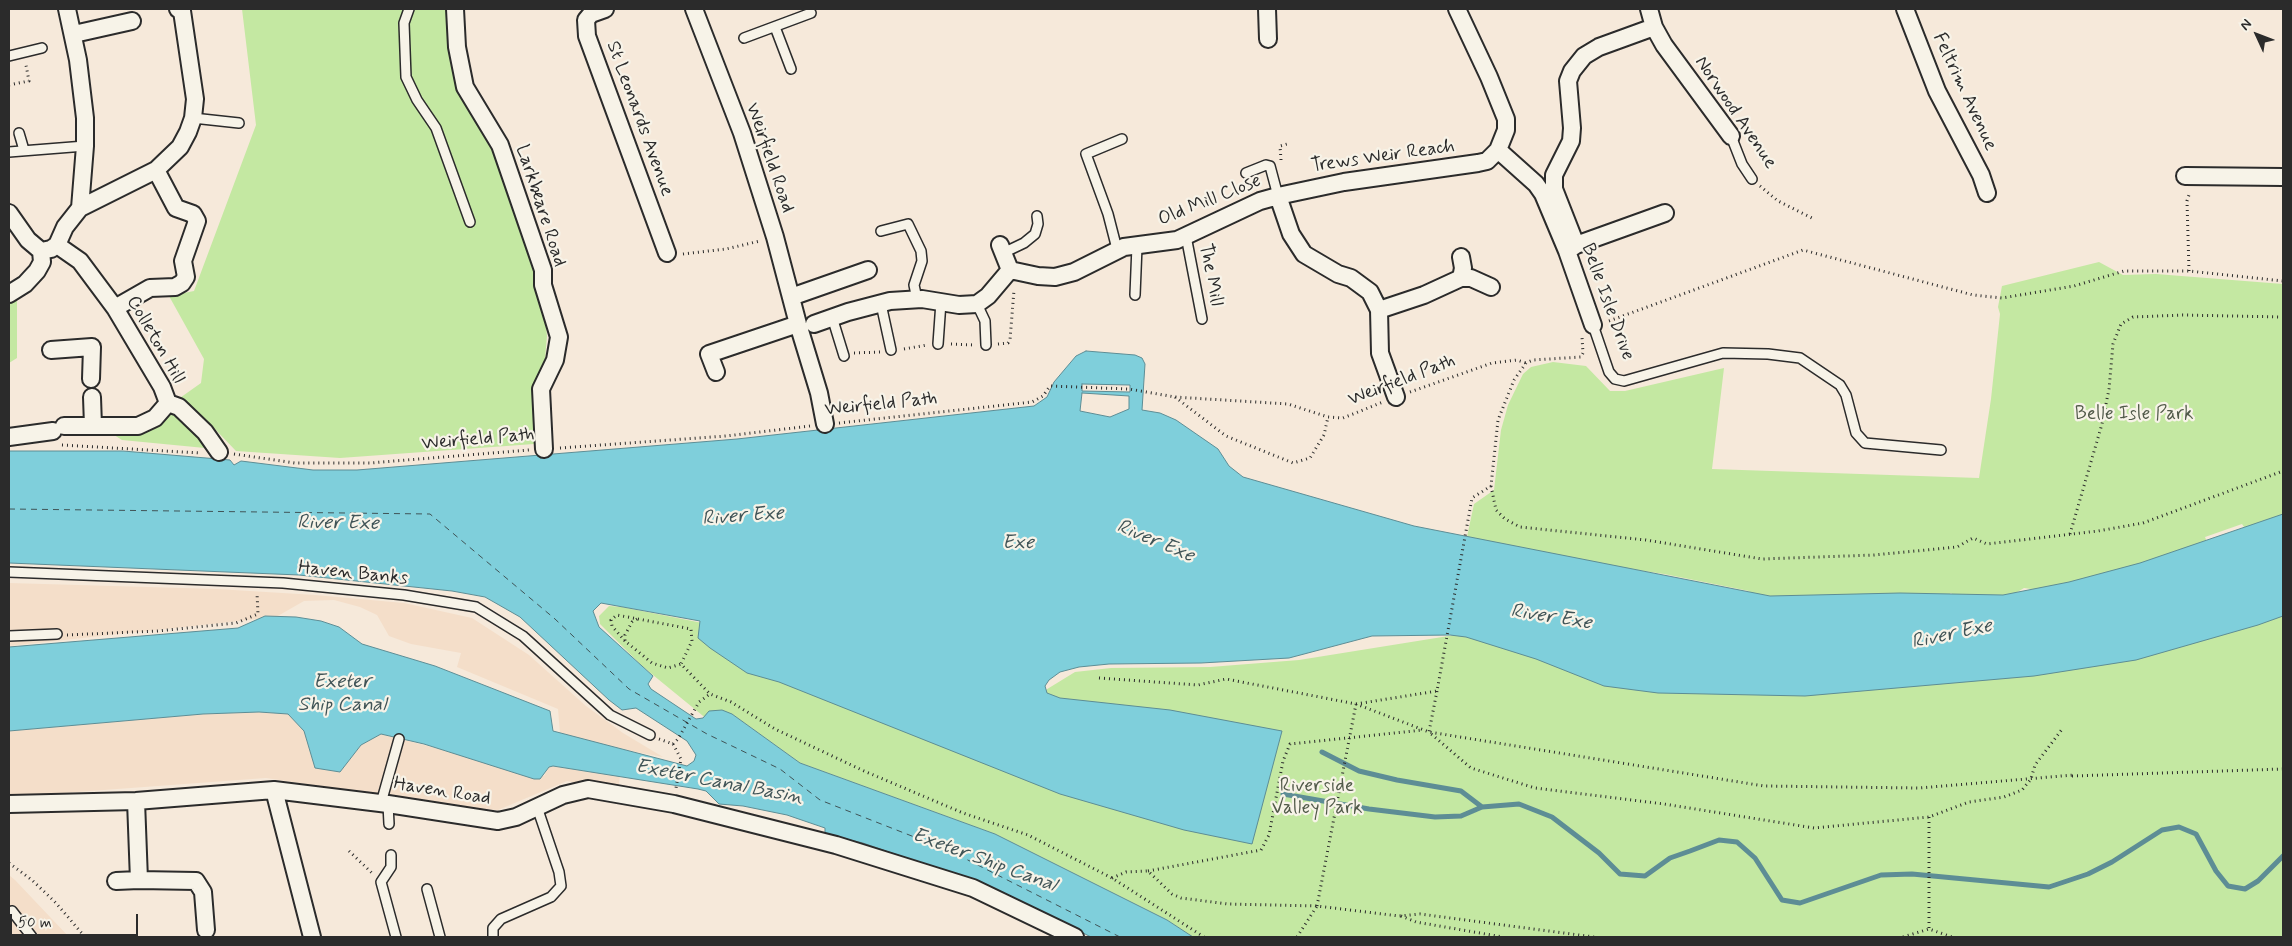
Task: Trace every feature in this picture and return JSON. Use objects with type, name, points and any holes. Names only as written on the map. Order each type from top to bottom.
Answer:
[{"type":"street","points":[[67,9],[70,39],[82,82],[85,146],[80,208]]},
{"type":"street","name":"Larkbeare Road","points":[[455,9],[457,48],[465,87],[500,145],[543,270],[544,285],[559,337],[555,360],[541,390],[545,443]]},
{"type":"street","name":"St Leonards Avenue","points":[[605,9],[591,14],[586,20],[587,36],[672,255]]},
{"type":"street","name":"Weirfield Road","points":[[694,9],[742,133],[775,237],[791,297],[806,324],[825,424]]},
{"type":"street","points":[[1267,9],[1268,39]]},
{"type":"street","points":[[1457,9],[1489,77],[1506,120],[1506,130],[1498,150]]},
{"type":"street","name":"Norwood Avenue","points":[[1648,9],[1654,27],[1664,45],[1731,136]]},
{"type":"street","name":"Feltrim Avenue","points":[[1906,9],[1937,91],[1981,175],[1987,193]]},
{"type":"street","points":[[41,251],[51,249],[57,245],[65,227],[80,208],[156,170],[185,140],[193,118],[195,99],[184,10]]},
{"type":"street","points":[[70,39],[132,21]]},
{"type":"street","points":[[1654,27],[1600,47],[1584,56],[1572,71],[1568,81],[1572,128],[1571,141],[1554,175],[1554,189],[1571,248],[1665,213]]},
{"type":"street","name":"Trews Weir Reach","points":[[1278,196],[1344,182],[1478,163],[1487,161],[1498,150]]},
{"type":"street","name":"Belle Isle Drive","points":[[1498,150],[1539,189],[1571,248],[1592,325]]},
{"type":"street","points":[[115,308],[150,288],[175,287],[186,278],[183,261],[197,221],[192,214],[176,208],[156,170]]},
{"type":"street","points":[[2185,176],[2283,177]]},
{"type":"street","points":[[1278,196],[1291,234],[1304,254],[1338,274],[1351,278],[1370,292],[1379,310],[1380,353],[1396,397]]},
{"type":"street","name":"Old Mill Close","points":[[1010,270],[1038,276],[1055,277],[1074,272],[1117,249],[1160,243],[1186,236],[1260,201],[1278,196]]},
{"type":"street","points":[[9,213],[28,240],[41,251],[42,262],[38,271],[25,284],[9,294]]},
{"type":"street","name":"Colleton Hill","points":[[57,245],[80,261],[115,308],[162,387],[168,403],[179,407],[215,443],[219,452]]},
{"type":"street","points":[[716,372],[709,354],[806,324],[890,301],[917,299],[966,306],[977,304],[988,296],[1010,270],[1001,249]]},
{"type":"street","points":[[1461,257],[1463,268],[1461,278]]},
{"type":"street","points":[[791,297],[868,270]]},
{"type":"street","points":[[1379,310],[1424,295],[1461,278],[1471,278],[1491,287]]},
{"type":"street","points":[[51,350],[92,347],[91,379]]},
{"type":"street","points":[[92,397],[93,426]]},
{"type":"street","points":[[9,437],[58,434],[93,426],[138,426],[155,418],[168,403]]},
{"type":"street","name":"Haven Road","points":[[9,804],[136,801],[274,790],[385,803],[498,821],[516,817],[563,794],[588,789],[674,804],[836,845],[914,868],[973,888],[1075,937]]},
{"type":"street","points":[[274,790],[312,937]]},
{"type":"street","points":[[136,801],[139,880]]},
{"type":"street","points":[[116,881],[196,881],[204,892],[206,930]]},
{"type":"lane","points":[[408,9],[404,23],[406,77],[417,100],[436,128],[470,222]]},
{"type":"lane","points":[[744,38],[811,13]]},
{"type":"lane","points":[[775,27],[791,69]]},
{"type":"lane","points":[[9,56],[42,48]]},
{"type":"lane","points":[[193,118],[239,123]]},
{"type":"lane","points":[[19,133],[24,150]]},
{"type":"lane","name":"Norwood Avenue","points":[[1731,136],[1742,164],[1752,179]]},
{"type":"lane","points":[[1117,249],[1108,214],[1086,154],[1122,139]]},
{"type":"lane","points":[[9,152],[85,146]]},
{"type":"lane","points":[[1246,173],[1266,165],[1270,166],[1278,196]]},
{"type":"lane","points":[[1001,249],[1024,243],[1035,234],[1038,224],[1037,216]]},
{"type":"lane","points":[[881,231],[908,224],[921,251],[922,261],[914,285],[917,299]]},
{"type":"lane","name":"The Mill","points":[[1186,236],[1202,320]]},
{"type":"lane","points":[[1135,295],[1137,246]]},
{"type":"lane","points":[[938,344],[941,302]]},
{"type":"lane","points":[[881,304],[891,350]]},
{"type":"lane","points":[[977,304],[985,321],[986,345]]},
{"type":"lane","points":[[832,317],[844,356]]},
{"type":"lane","name":"Belle Isle Drive","points":[[1592,325],[1609,372],[1615,378],[1624,381],[1723,353],[1768,354],[1800,358],[1840,385],[1846,395],[1856,433],[1865,443],[1941,450]]},
{"type":"lane","name":"Haven Banks","points":[[9,572],[256,582],[404,594],[476,607],[523,636],[610,715],[650,736]]},
{"type":"lane","points":[[9,636],[57,634]]},
{"type":"lane","points":[[389,824],[385,803],[399,739]]},
{"type":"lane","points":[[493,937],[493,928],[501,919],[551,897],[561,886],[559,872],[537,807]]},
{"type":"lane","points":[[391,855],[391,866],[381,882],[396,937]]},
{"type":"lane","points":[[428,889],[440,937]]},
{"type":"lane","points":[[12,911],[32,937]]},
{"type":"path","points":[[9,84],[29,81],[24,52]]},
{"type":"path","points":[[1280,155],[1280,146],[1287,144]]},
{"type":"path","name":"Norwood Avenue","points":[[1752,179],[1778,200],[1812,218]]},
{"type":"path","points":[[2187,201],[2189,270]]},
{"type":"path","points":[[672,255],[726,249],[775,237]]},
{"type":"path","points":[[1592,325],[1604,323],[1803,250],[1972,295],[2002,298],[2074,286],[2124,271],[2189,270],[2283,281]]},
{"type":"path","points":[[2070,534],[2102,424],[2109,389],[2113,344],[2121,324],[2132,317],[2149,316],[2283,317]]},
{"type":"path","name":"Weirfield Path","points":[[58,434],[219,452],[295,463],[370,463],[545,443],[726,436],[1026,403],[1043,396],[1050,386],[1145,391],[1175,397],[1288,404],[1328,417],[1343,418],[1492,363],[1517,360],[1526,363],[1540,359],[1581,358],[1583,347],[1579,329],[1592,325]]},
{"type":"path","points":[[1526,363],[1514,380],[1498,420],[1492,486],[1496,510],[1504,519],[1520,527],[1646,540],[1762,559],[1874,555],[1957,547],[1972,538],[1987,544],[2143,523],[2283,471]]},
{"type":"path","points":[[1175,397],[1226,436],[1293,463],[1310,458],[1324,435],[1328,417]]},
{"type":"path","points":[[1430,732],[1472,498],[1492,486]]},
{"type":"path","points":[[57,634],[82,636],[148,632],[236,623],[258,614],[256,582]]},
{"type":"path","points":[[617,615],[691,629],[692,641],[681,664],[668,668],[652,663],[625,641],[612,626],[611,620],[617,615]]},
{"type":"path","points":[[625,641],[625,635],[632,622],[637,619]]},
{"type":"path","points":[[681,664],[710,694],[731,702],[775,729],[856,767],[963,813],[1028,835],[1112,878],[1204,937]]},
{"type":"path","points":[[1100,678],[1198,685],[1226,679],[1356,704],[1430,732],[1764,786],[1919,788],[2073,776],[2283,769]]},
{"type":"path","points":[[1356,704],[1437,692]]},
{"type":"path","points":[[674,804],[681,759],[673,744],[678,739],[699,702],[710,694]]},
{"type":"path","points":[[1297,937],[1318,906],[1356,704]]},
{"type":"path","points":[[1430,732],[1471,768],[1535,788],[1664,804],[1814,828],[1929,817],[1969,802],[2013,794],[2022,790],[2031,779],[2035,765],[2063,728]]},
{"type":"path","points":[[1112,878],[1126,872],[1148,871],[1261,850],[1269,835],[1282,761],[1290,744],[1424,730]]},
{"type":"path","points":[[1929,817],[1929,929]]},
{"type":"path","points":[[349,851],[381,882]]},
{"type":"path","points":[[9,863],[32,880],[56,903],[84,937]]},
{"type":"path","points":[[1148,871],[1172,894],[1181,898],[1228,904],[1318,906],[1399,916],[1416,922],[1503,937]]},
{"type":"path","points":[[1399,916],[1420,914],[1594,937]]},
{"type":"path","points":[[1903,937],[1929,929],[1952,937]]},
{"type":"shaded area","points":[[9,583],[217,589],[315,595],[404,603],[472,618],[529,655],[586,706],[623,733],[663,757],[572,740],[560,733],[558,709],[457,667],[461,653],[411,644],[389,636],[377,615],[360,607],[334,600],[304,601],[276,617],[9,646]]},
{"type":"shaded area","points":[[259,712],[288,714],[304,731],[316,768],[340,772],[361,745],[381,734],[544,776],[549,767],[553,766],[620,776],[618,790],[567,781],[498,810],[466,808],[266,778],[9,797],[9,731],[203,714]]},
{"type":"shaded area","points":[[9,875],[15,880],[69,937],[9,937]]},
{"type":"green space","points":[[242,9],[446,9],[455,77],[492,146],[542,280],[547,336],[545,359],[534,391],[534,444],[340,458],[236,451],[212,426],[177,400],[201,383],[204,359],[169,296],[194,291],[256,125]]},
{"type":"green space","name":"Belle Isle Park","points":[[2099,262],[2123,275],[2156,274],[2283,284],[2283,530],[2251,537],[2242,524],[2205,537],[2210,549],[2059,593],[2024,588],[2001,602],[1969,610],[1951,593],[1942,601],[1764,611],[1749,591],[1664,574],[1556,558],[1462,560],[1474,504],[1494,490],[1501,430],[1508,405],[1523,374],[1531,367],[1553,362],[1586,366],[1610,391],[1625,391],[1724,368],[1712,469],[1979,478],[1991,399],[2000,314],[1998,307],[2002,286]]},
{"type":"green space","points":[[17,299],[17,358],[9,363],[9,304]]},
{"type":"green space","points":[[173,413],[177,414],[205,441],[205,448],[122,440],[111,433]]},
{"type":"green space","name":"Riverside Valley Park","points":[[2283,592],[2283,937],[1190,937],[1190,935],[1167,920],[995,834],[800,763],[732,714],[708,720],[642,666],[600,624],[599,616],[609,606],[622,607],[1044,691],[1075,672],[1111,668],[1210,667],[1299,660],[1461,634]]},
{"type":"water","points":[[1086,351],[1135,355],[1142,358],[1145,364],[1142,410],[1160,413],[1176,420],[1218,449],[1229,466],[1243,477],[1414,526],[1770,596],[1900,593],[2003,595],[2069,582],[2140,563],[2283,514],[2283,616],[2136,660],[2034,676],[1805,696],[1658,693],[1604,686],[1536,659],[1466,637],[1450,635],[1372,636],[1289,658],[1201,663],[1109,664],[1079,667],[1060,672],[1049,680],[1045,686],[1047,693],[1060,698],[1170,710],[1282,731],[1252,844],[1184,830],[1060,794],[779,682],[747,673],[698,638],[700,621],[601,603],[593,611],[599,627],[653,676],[648,684],[651,689],[696,719],[703,718],[709,711],[722,710],[732,714],[800,763],[995,834],[1167,920],[1193,937],[1091,937],[998,890],[863,843],[825,834],[825,828],[787,815],[743,806],[719,804],[706,791],[698,789],[553,766],[549,767],[540,779],[534,779],[424,744],[381,734],[361,745],[340,772],[315,768],[304,731],[288,714],[259,712],[203,714],[9,731],[9,647],[238,628],[265,616],[296,617],[321,621],[339,627],[362,644],[435,666],[550,711],[553,731],[687,766],[694,761],[696,755],[687,741],[636,708],[622,710],[520,617],[485,597],[452,591],[299,575],[9,563],[9,451],[123,451],[230,460],[234,465],[241,461],[313,470],[357,470],[737,439],[1034,406],[1047,397],[1054,382],[1076,356]],"holes":[[[1082,384],[1130,385],[1130,392],[1082,391]],[[1082,393],[1129,396],[1129,409],[1110,417],[1080,411]]]},
{"type":"waterway","points":[[1322,752],[1359,771],[1397,780],[1461,791],[1482,807]]},
{"type":"waterway","points":[[1283,794],[1369,809],[1435,817],[1461,816],[1482,807],[1519,804],[1552,817],[1599,853],[1620,874],[1645,876],[1670,858],[1719,840],[1737,842],[1755,858],[1782,900],[1800,903],[1881,875],[1912,874],[2049,887],[2088,874],[2112,862],[2162,830],[2179,827],[2196,834],[2216,871],[2228,886],[2245,889],[2258,881],[2283,856]]},
{"type":"ferry route","points":[[9,509],[430,514],[555,619],[629,689],[707,734],[780,769],[820,800],[950,851],[1120,937]]},
{"type":"water label","name":"River Exe","points":[[743,517]]},
{"type":"water label","name":"River Exe","points":[[338,524]]},
{"type":"water label","name":"River Exe","points":[[1155,542]]},
{"type":"water label","name":"Exe","points":[[1018,544]]},
{"type":"water label","name":"River Exe","points":[[1551,618]]},
{"type":"water label","name":"River Exe","points":[[1952,635]]},
{"type":"water label","name":"Exeter Ship Canal","points":[[342,694]]},
{"type":"water label","name":"Exeter Canal Basin","points":[[719,783]]},
{"type":"water label","name":"Exeter Ship Canal","points":[[984,861]]}]
